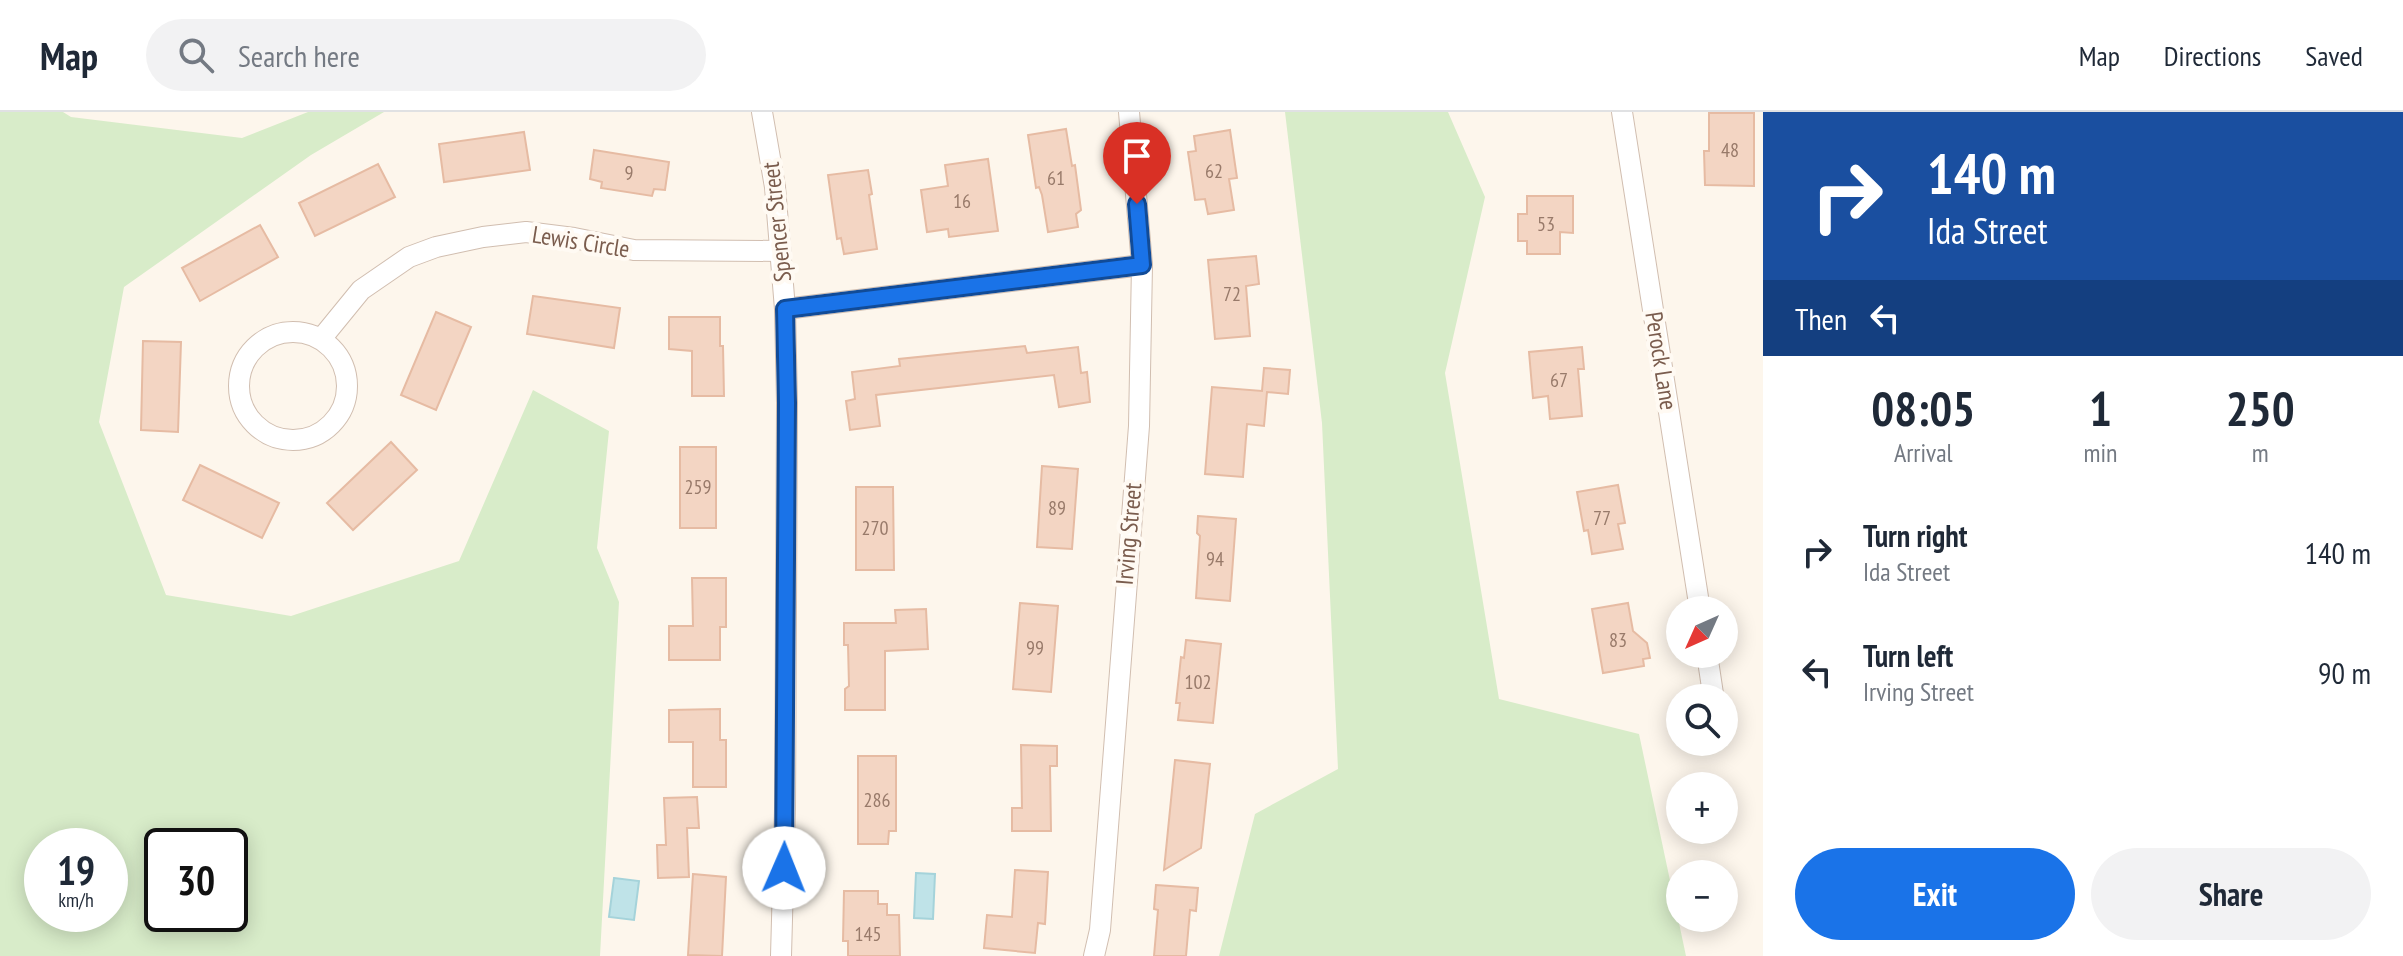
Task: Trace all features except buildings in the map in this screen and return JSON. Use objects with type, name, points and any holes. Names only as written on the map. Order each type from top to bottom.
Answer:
[{"type":"street","name":"Spencer Street","points":[[762,112],[775,187],[785,309],[785,794],[781,956]]},
{"type":"street","name":"Irving Street","points":[[1094,956],[1100,930],[1139,426],[1142,265],[1129,112]]},
{"type":"street","name":"Perock Lane","points":[[1622,112],[1698,596]]},
{"type":"street","name":"Lewis Circle","points":[[321,339],[361,290],[409,257],[436,247],[483,237],[526,232],[634,250],[781,251]]},
{"type":"street","points":[[785,309],[1142,265]]},
{"type":"street","points":[[286,331],[304,332],[321,339],[334,349],[343,363],[347,396],[341,411],[325,429],[302,440],[285,440],[269,435],[255,425],[244,411],[238,394],[238,377],[244,360],[255,346],[269,336],[286,331]]},
{"type":"green space","points":[[0,112],[63,112],[71,117],[242,138],[308,112],[384,112],[311,155],[124,287],[99,422],[166,595],[291,616],[459,561],[533,390],[609,431],[597,548],[619,602],[600,956],[0,956]]},
{"type":"green space","points":[[1285,112],[1448,112],[1485,197],[1445,373],[1499,699],[1639,734],[1666,862],[1666,932],[1681,932],[1686,956],[1219,956],[1255,814],[1338,769],[1322,423]]},
{"type":"water","points":[[916,873],[935,874],[933,919],[914,918]]},
{"type":"water","points":[[614,878],[639,881],[634,920],[609,917]]},
{"type":"route","points":[[784,868],[785,309],[1142,265],[1137,204]]}]
